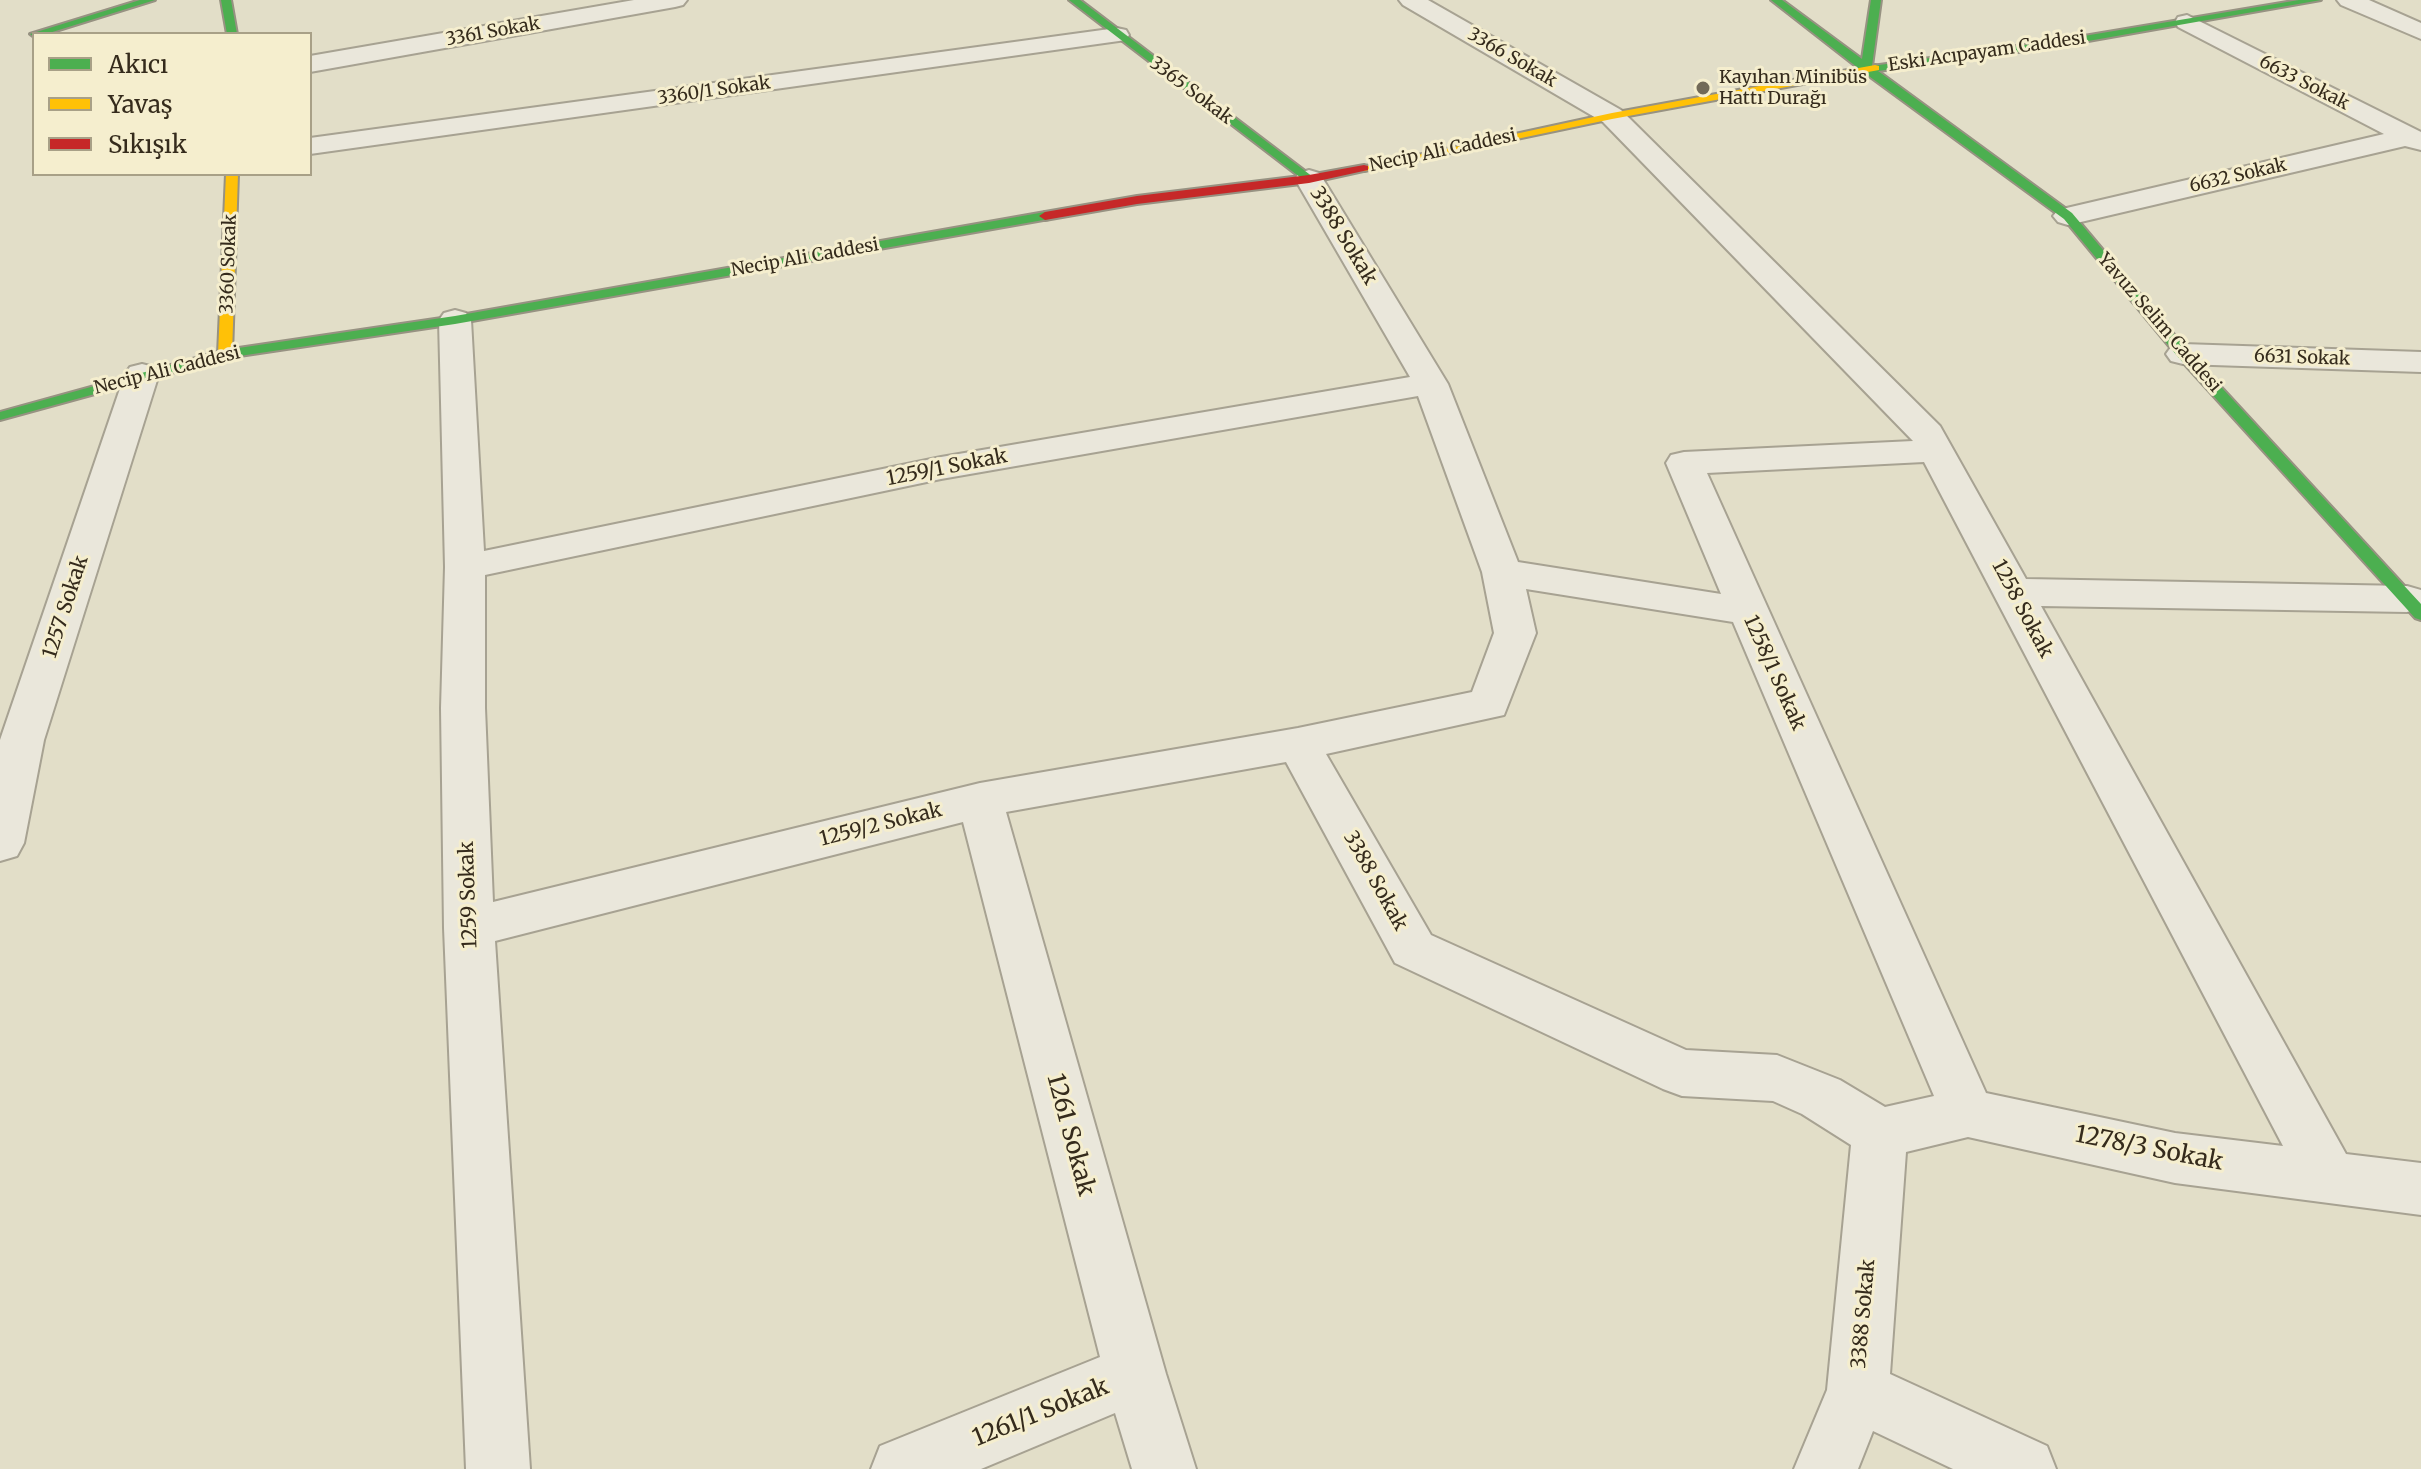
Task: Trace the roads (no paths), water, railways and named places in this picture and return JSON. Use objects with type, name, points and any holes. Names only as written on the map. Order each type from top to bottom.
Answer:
[{"type":"street","points":[[40,32],[150,0]]},
{"type":"street","points":[[226,0],[232,32]]},
{"type":"street","name":"3361 Sokak","points":[[312,64],[675,0]]},
{"type":"street","name":"3365 Sokak","points":[[1074,0],[1309,179]]},
{"type":"street","name":"3366 Sokak","points":[[1411,0],[1612,116]]},
{"type":"street","name":"Yavuz Selim Caddesi","points":[[1776,0],[2068,216],[2183,354],[2414,606]]},
{"type":"street","points":[[1866,69],[1876,0]]},
{"type":"street","name":"Eski Acıpayam Caddesi","points":[[1612,116],[1866,69],[2316,0]]},
{"type":"street","points":[[2349,0],[2421,32]]},
{"type":"street","name":"6633 Sokak","points":[[2187,22],[2415,140]]},
{"type":"street","name":"3360/1 Sokak","points":[[312,146],[1117,35]]},
{"type":"street","points":[[1868,41],[1912,63]]},
{"type":"street","name":"Necip Ali Caddesi","points":[[0,416],[142,374],[225,354],[455,320],[1137,200],[1309,179],[1612,116]]},
{"type":"street","name":"1258 Sokak","points":[[1612,116],[1927,434],[2329,1177]]},
{"type":"street","name":"6632 Sokak","points":[[2068,216],[2415,140]]},
{"type":"street","name":"3360 Sokak","points":[[225,354],[232,176]]},
{"type":"street","name":"3388 Sokak","points":[[1309,179],[1431,384],[1502,572],[1515,633],[1489,704],[1298,744],[1413,949],[1682,1073],[1777,1078],[1821,1097],[1880,1133],[1858,1391],[1826,1469]]},
{"type":"street","name":"1259 Sokak","points":[[455,320],[465,567],[463,708],[469,928],[498,1469]]},
{"type":"street","name":"6631 Sokak","points":[[2183,354],[2421,362]]},
{"type":"street","name":"1257 Sokak","points":[[0,843],[22,740],[142,374]]},
{"type":"street","name":"1259/1 Sokak","points":[[465,567],[941,468],[1431,384]]},
{"type":"street","name":"1258/1 Sokak","points":[[1937,451],[1684,463],[1746,611],[1968,1113]]},
{"type":"street","points":[[1502,572],[1746,611]]},
{"type":"street","points":[[2014,592],[2414,606]]},
{"type":"street","name":"1259/2 Sokak","points":[[469,928],[980,800],[1298,744]]},
{"type":"street","name":"1261 Sokak","points":[[980,800],[1135,1374],[1164,1469]]},
{"type":"street","name":"1278/3 Sokak","points":[[1880,1133],[1968,1113],[2175,1158],[2421,1189]]},
{"type":"street","name":"1261/1 Sokak","points":[[903,1469],[1135,1374]]},
{"type":"street","points":[[1858,1391],[2024,1469]]},
{"type":"place","name":"Kayıhan Minibüs Hattı Durağı","points":[[1703,88]]}]
